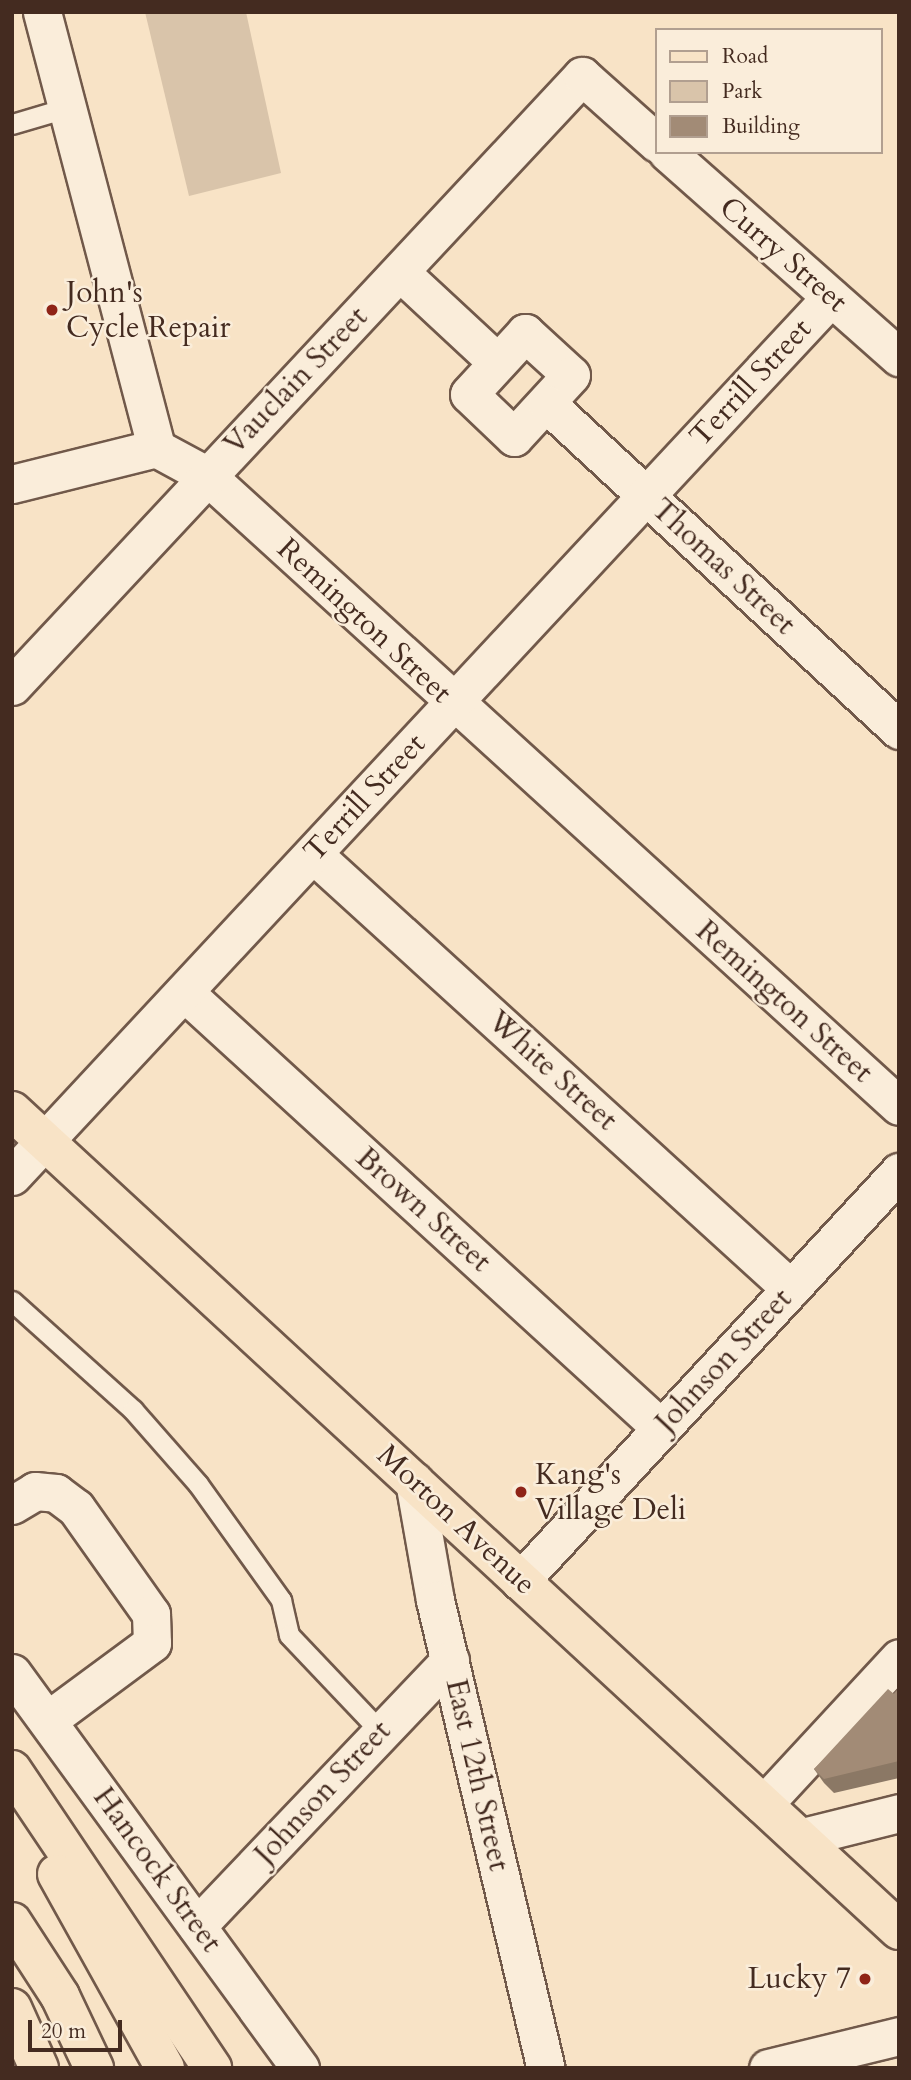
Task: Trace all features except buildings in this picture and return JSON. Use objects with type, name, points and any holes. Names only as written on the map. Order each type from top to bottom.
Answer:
[{"type":"main road","name":"Morton Avenue","points":[[12,1111],[899,1930]]},
{"type":"main road","points":[[12,1770],[212,2068]]},
{"type":"main road","points":[[12,1798],[165,2068]]},
{"type":"main road","points":[[12,1922],[60,1996],[94,2068]]},
{"type":"main road","points":[[12,2008],[39,2068]]},
{"type":"street","points":[[12,484],[156,448],[42,12]]},
{"type":"street","name":"Vauclain Street","points":[[12,687],[206,475],[582,76],[656,142]]},
{"type":"street","name":"Curry Street","points":[[669,154],[899,357]]},
{"type":"street","points":[[400,272],[497,362]]},
{"type":"street","name":"Terrill Street","points":[[12,1176],[831,297]]},
{"type":"street","points":[[525,332],[571,375],[514,437],[469,394],[497,362],[525,332]]},
{"type":"street","name":"Thomas Street","points":[[547,404],[899,730]]},
{"type":"street","name":"Remington Street","points":[[156,448],[206,475],[453,703],[899,1106]]},
{"type":"street","name":"White Street","points":[[313,854],[791,1289]]},
{"type":"street","name":"Brown Street","points":[[184,992],[661,1428]]},
{"type":"street","name":"Johnson Street","points":[[520,1581],[899,1172]]},
{"type":"street","name":"East 12th Street","points":[[414,1481],[450,1660],[546,2068]]},
{"type":"street","points":[[12,1505],[34,1492],[55,1493],[76,1508],[151,1614],[152,1643],[48,1720]]},
{"type":"street","points":[[763,1805],[899,1658]]},
{"type":"street","name":"Johnson Street","points":[[197,1926],[450,1660]]},
{"type":"street","name":"Hancock Street","points":[[12,1673],[300,2068]]},
{"type":"street","points":[[799,1838],[899,1814]]},
{"type":"street","points":[[768,2068],[899,2036]]},
{"type":"lane","points":[[12,124],[66,108]]},
{"type":"lane","points":[[12,1301],[133,1410],[198,1484],[281,1600],[289,1635],[381,1732]]},
{"type":"green space","points":[[145,12],[246,12],[281,173],[189,196]]},
{"type":"place","name":"John's Cycle Repair","points":[[52,310]]},
{"type":"place","name":"Kang's Village Deli","points":[[521,1492]]},
{"type":"place","name":"Lucky 7","points":[[865,1979]]}]
